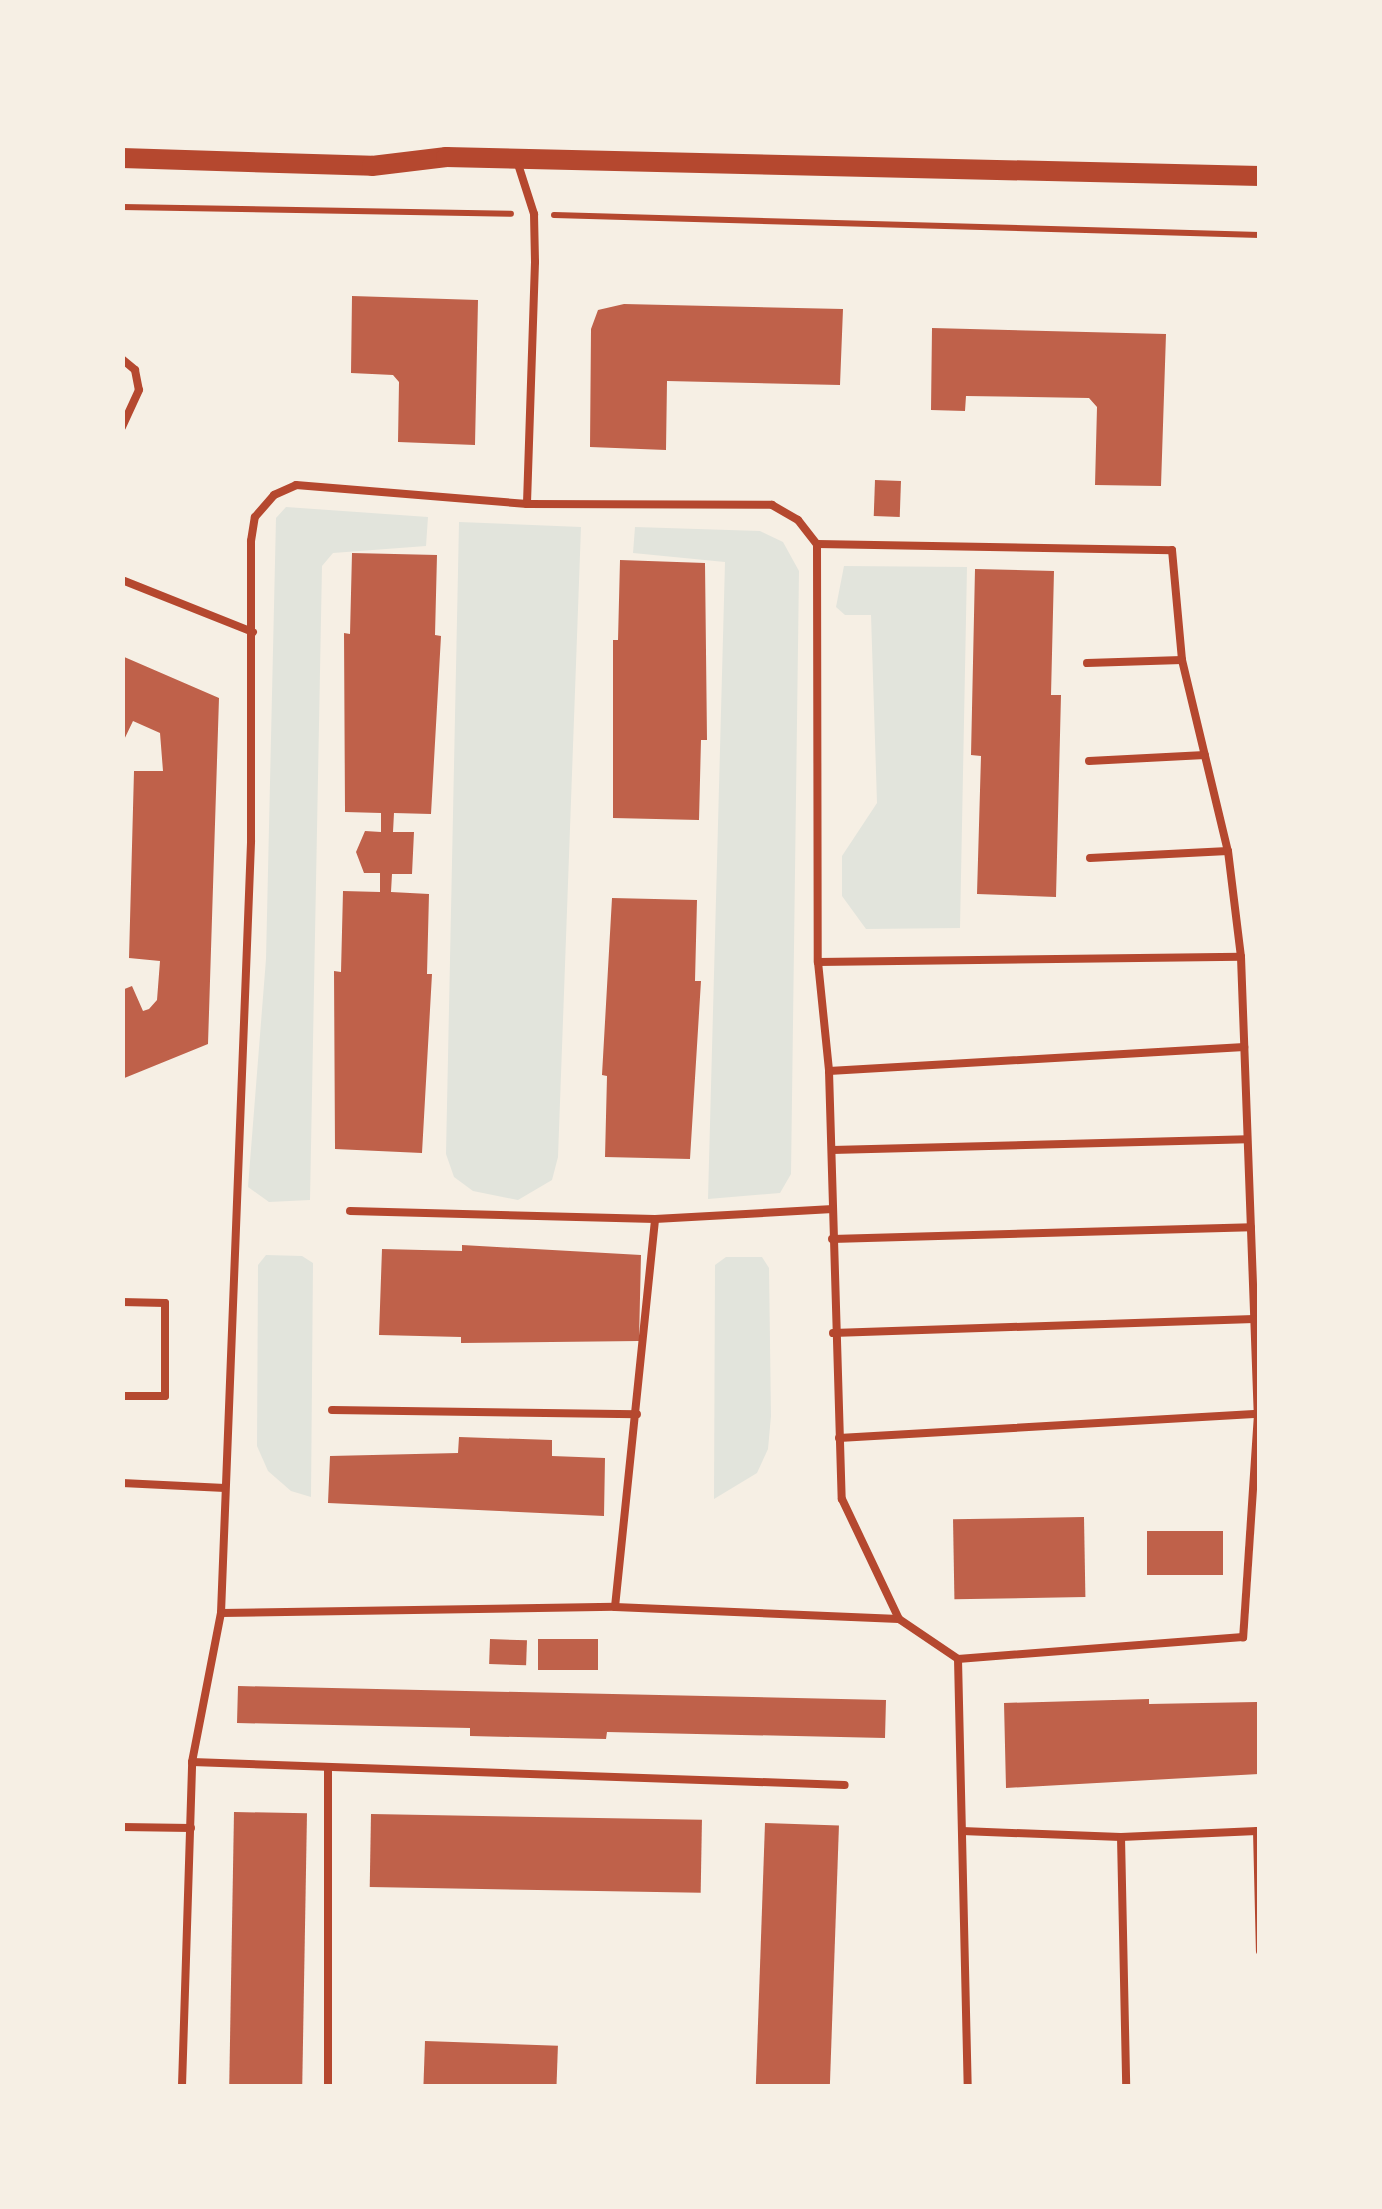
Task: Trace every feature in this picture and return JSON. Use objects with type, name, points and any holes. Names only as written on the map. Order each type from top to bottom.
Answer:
[{"type":"main road","points":[[122,158],[372,166],[516,158],[1260,176]]},
{"type":"lane","points":[[516,158],[534,214],[527,504]]},
{"type":"lane","points":[[122,359],[135,370],[140,390],[122,426]]},
{"type":"lane","points":[[182,2086],[192,1762],[221,1613],[254,632],[253,529],[274,494],[296,485],[527,504],[772,504],[798,520],[817,544],[818,962],[829,1071],[833,1333],[842,1499],[899,1619],[958,1660],[1244,1637],[1258,1414],[1240,956],[1228,850],[1182,660],[1172,550],[817,544]]},
{"type":"lane","points":[[122,580],[254,632]]},
{"type":"lane","points":[[1087,663],[1182,660]]},
{"type":"lane","points":[[1089,761],[1205,755]]},
{"type":"lane","points":[[1090,858],[1228,850]]},
{"type":"lane","points":[[818,962],[1240,956]]},
{"type":"lane","points":[[829,1071],[1244,1046]]},
{"type":"lane","points":[[832,1150],[1248,1139]]},
{"type":"lane","points":[[350,1210],[655,1218],[832,1209]]},
{"type":"lane","points":[[614,1607],[655,1218]]},
{"type":"lane","points":[[832,1238],[1251,1227]]},
{"type":"lane","points":[[122,1302],[165,1303],[166,1396],[122,1396]]},
{"type":"lane","points":[[833,1333],[1254,1319]]},
{"type":"lane","points":[[332,1410],[637,1414]]},
{"type":"lane","points":[[840,1438],[1258,1414]]},
{"type":"lane","points":[[122,1483],[224,1488]]},
{"type":"lane","points":[[221,1613],[614,1607],[899,1619]]},
{"type":"lane","points":[[958,1660],[968,2086]]},
{"type":"lane","points":[[192,1762],[845,1785]]},
{"type":"lane","points":[[328,1767],[328,2086]]},
{"type":"lane","points":[[122,1826],[190,1828]]},
{"type":"lane","points":[[962,1831],[1121,1837],[1257,1831],[1260,1951]]},
{"type":"lane","points":[[1121,1837],[1126,2086]]},
{"type":"path","points":[[122,207],[534,214],[1260,236]]},
{"type":"shaded area","points":[[286,507],[428,517],[426,546],[333,553],[322,566],[310,1200],[269,1202],[248,1187],[266,959],[276,518]]},
{"type":"shaded area","points":[[459,522],[581,527],[558,1157],[552,1180],[518,1200],[473,1191],[454,1177],[446,1154]]},
{"type":"shaded area","points":[[635,527],[760,531],[783,542],[799,571],[791,1174],[780,1193],[708,1199],[725,562],[633,553]]},
{"type":"shaded area","points":[[844,566],[967,567],[960,928],[866,929],[842,896],[842,856],[877,803],[871,615],[845,615],[836,607]]},
{"type":"shaded area","points":[[266,1255],[302,1256],[313,1263],[311,1497],[291,1491],[268,1471],[257,1446],[258,1265]]},
{"type":"shaded area","points":[[726,1257],[762,1257],[769,1268],[771,1416],[768,1449],[757,1473],[714,1499],[715,1265]]},
{"type":"building","points":[[352,296],[478,300],[475,445],[398,442],[399,382],[393,375],[351,373]]},
{"type":"building","points":[[624,304],[843,309],[840,385],[667,381],[666,450],[590,447],[591,329],[598,310]]},
{"type":"building","points":[[932,328],[1166,334],[1161,486],[1095,485],[1097,407],[1089,398],[966,396],[965,411],[931,410]]},
{"type":"building","points":[[875,480],[901,481],[900,517],[874,516]]},
{"type":"building","points":[[352,553],[437,555],[435,635],[441,636],[431,814],[394,813],[393,832],[414,832],[412,874],[392,874],[391,892],[429,894],[427,974],[432,974],[422,1153],[335,1149],[334,971],[341,972],[343,891],[380,892],[380,873],[364,873],[356,852],[365,831],[381,832],[381,813],[345,812],[344,633],[350,634]]},
{"type":"building","points":[[620,560],[705,563],[707,740],[701,740],[699,820],[613,818],[613,640],[618,640]]},
{"type":"building","points":[[975,569],[1054,571],[1051,695],[1061,695],[1056,897],[977,894],[981,756],[971,755]]},
{"type":"building","points":[[122,656],[219,698],[208,1044],[122,1079],[122,990],[132,986],[143,1011],[149,1009],[157,1000],[160,961],[129,958],[134,771],[163,771],[160,733],[133,721],[122,744]]},
{"type":"building","points":[[612,898],[697,900],[695,981],[701,981],[690,1159],[605,1157],[607,1076],[602,1075]]},
{"type":"building","points":[[462,1245],[641,1255],[639,1341],[461,1343],[461,1337],[379,1335],[382,1249],[462,1251]]},
{"type":"building","points":[[459,1437],[552,1440],[552,1456],[605,1458],[604,1516],[328,1503],[330,1456],[458,1453]]},
{"type":"building","points":[[1084,1517],[1085,1597],[954,1599],[953,1519]]},
{"type":"building","points":[[1147,1531],[1223,1531],[1223,1575],[1147,1575]]},
{"type":"building","points":[[490,1639],[527,1640],[526,1665],[489,1664]]},
{"type":"building","points":[[538,1639],[598,1639],[598,1670],[538,1670]]},
{"type":"building","points":[[238,1686],[886,1700],[885,1738],[607,1732],[606,1739],[470,1736],[470,1728],[237,1723]]},
{"type":"building","points":[[1149,1699],[1149,1704],[1257,1702],[1259,1774],[1006,1788],[1004,1703]]},
{"type":"building","points":[[234,1812],[307,1813],[302,2086],[229,2086]]},
{"type":"building","points":[[371,1814],[702,1820],[701,1893],[370,1887]]},
{"type":"building","points":[[765,1823],[839,1826],[830,2086],[756,2086]]},
{"type":"building","points":[[425,2041],[558,2046],[557,2086],[423,2086]]}]
